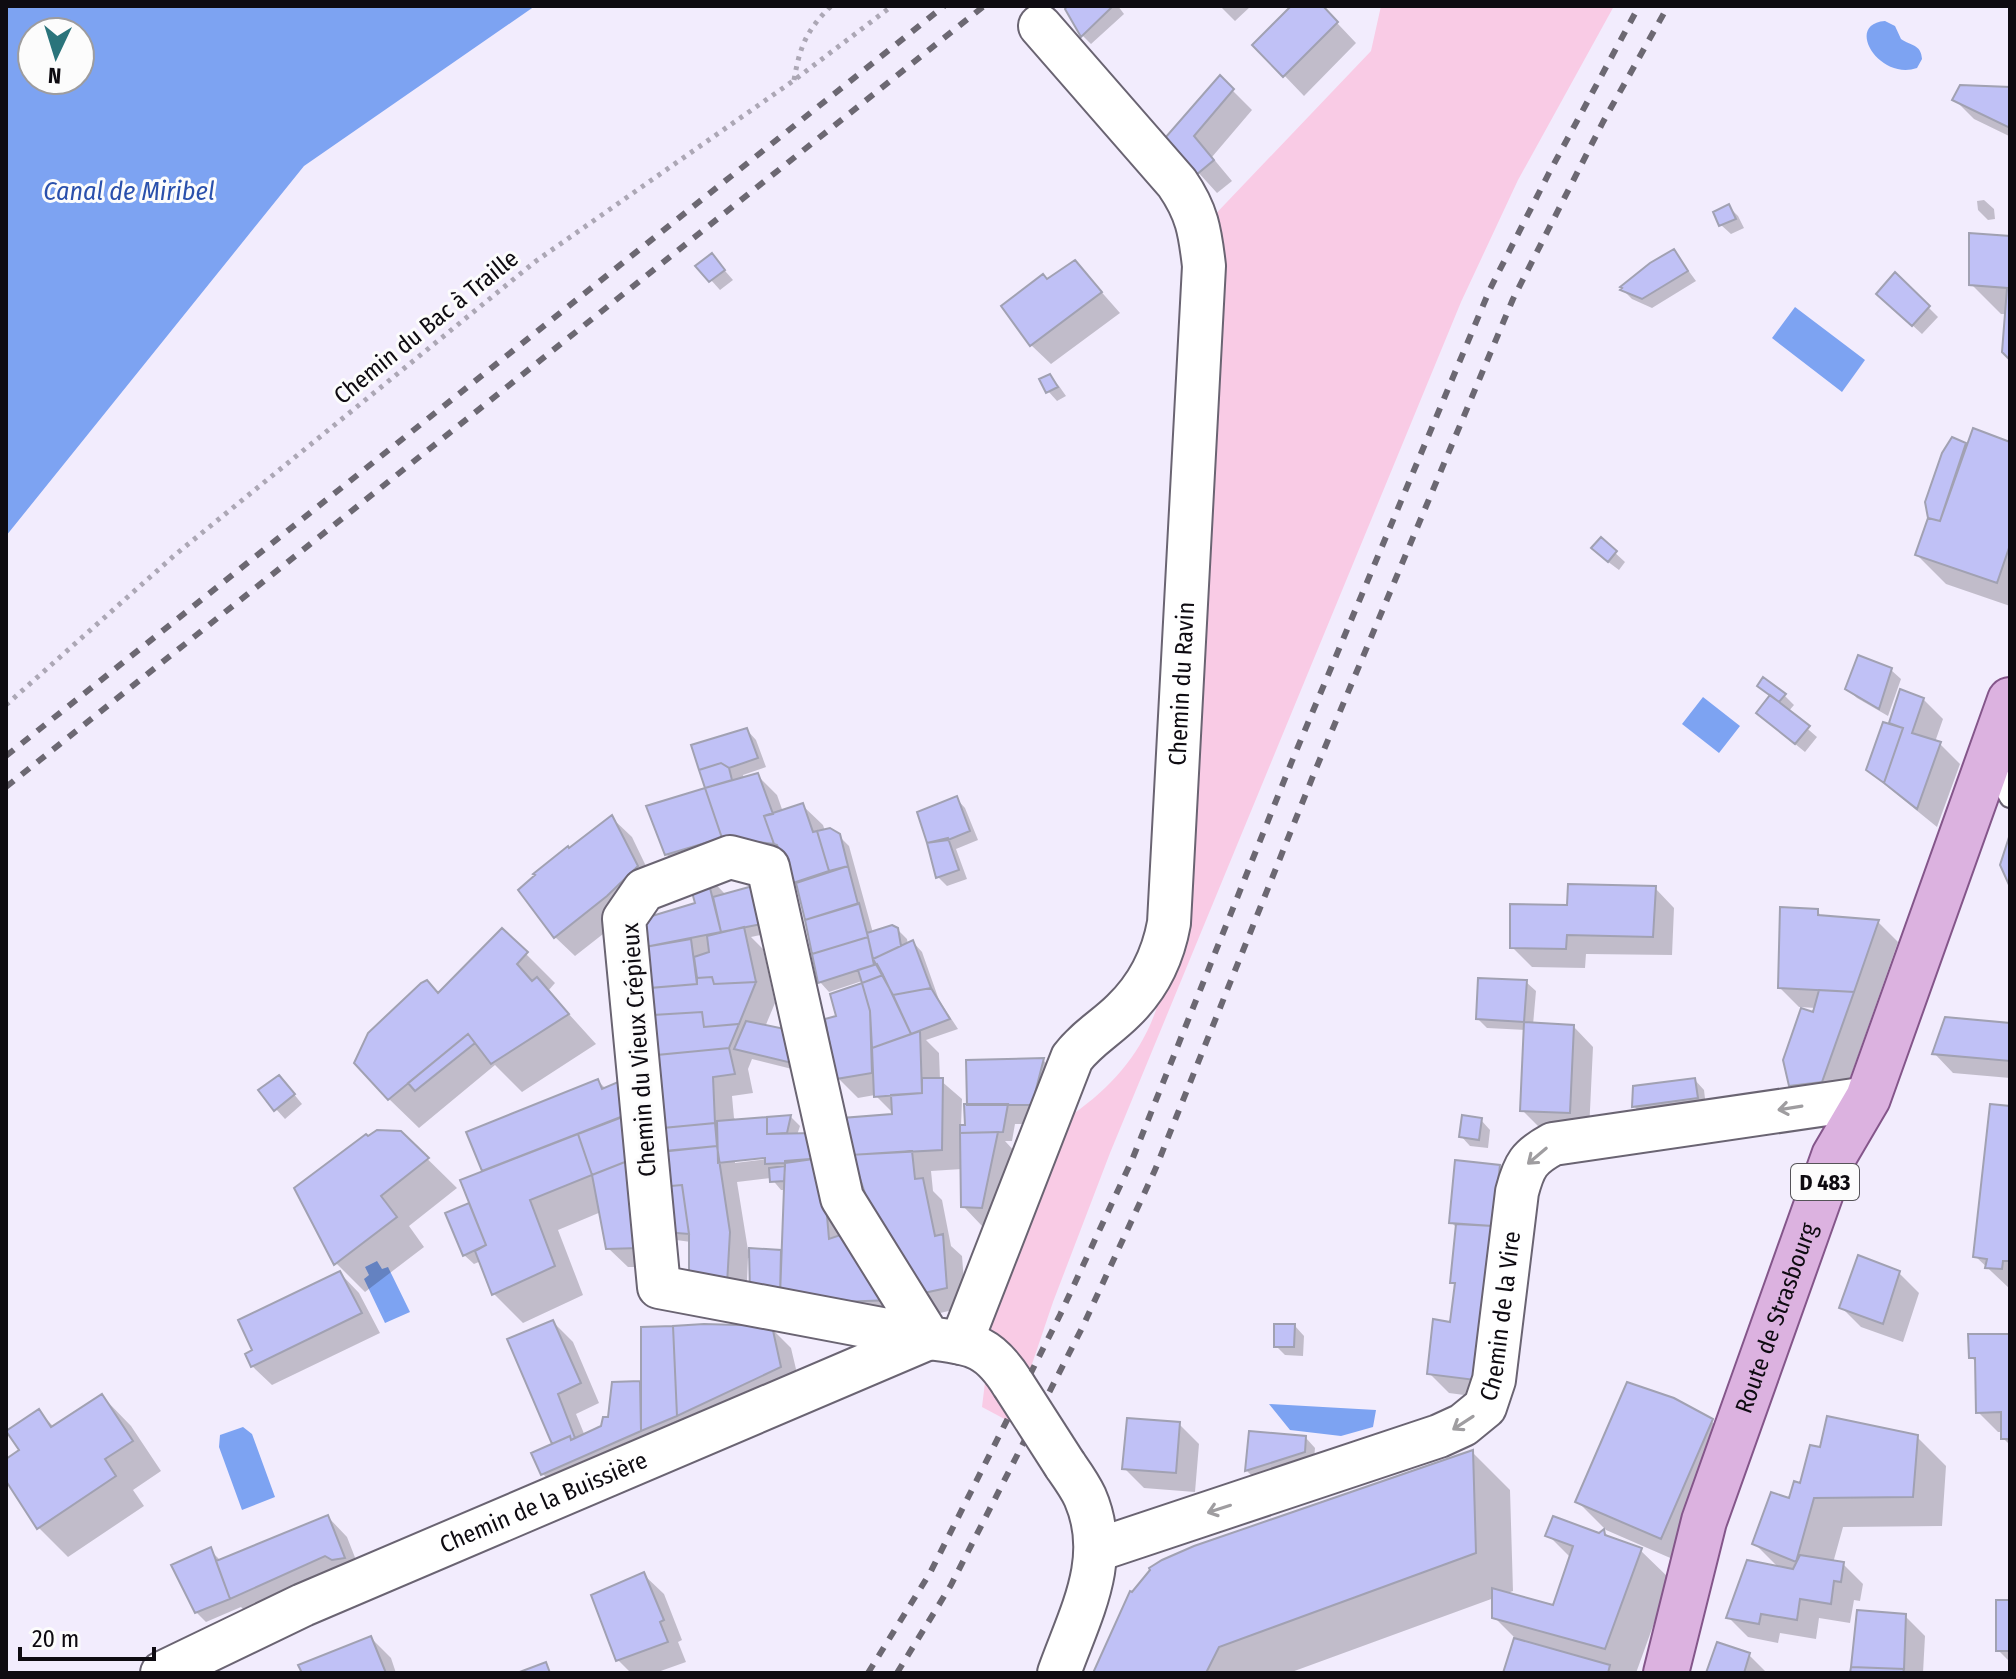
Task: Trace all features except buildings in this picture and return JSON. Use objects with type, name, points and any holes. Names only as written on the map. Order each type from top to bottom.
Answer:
[{"type":"main road","name":"Route de Strasbourg","points":[[1666,1673],[1704,1521],[1834,1156],[1868,1098],[2010,700]]},
{"type":"street","name":"Chemin du Ravin","points":[[945,1340],[1072,1058],[1083,1044],[1124,1011],[1137,995],[1164,949],[1169,923],[1204,266],[1200,233],[1193,206],[1177,183],[1040,26]]},
{"type":"street","name":"Chemin du Vieux Crépieux","points":[[945,1340],[842,1198],[768,867],[730,857],[644,890],[624,919],[659,1287],[945,1340],[987,1351],[1002,1366],[1084,1495],[1094,1523],[1097,1550],[1092,1580],[1059,1673]]},
{"type":"street","name":"Chemin de la Vire","points":[[1097,1550],[1439,1436],[1463,1425],[1485,1407],[1494,1380],[1517,1192],[1523,1170],[1534,1155],[1553,1144],[1868,1098]]},
{"type":"street","name":"Chemin de la Buissière","points":[[162,1673],[303,1605],[945,1340]]},
{"type":"lane","points":[[1989,758],[2010,797]]},
{"type":"path","points":[[793,81],[799,53],[812,24],[831,6]]},
{"type":"path","name":"Chemin du Bac à Traille","points":[[6,705],[176,554],[536,261],[793,81],[892,6]]},
{"type":"shaded area","points":[[1381,6],[1614,6],[1518,180],[1461,302],[1110,1153],[1053,1302],[1012,1423],[982,1407],[995,1300],[1073,1114],[1104,1089],[1130,1060],[1149,1027],[1162,989],[1206,224],[1371,51]]},
{"type":"water","name":"Canal de Miribel","points":[[6,6],[535,6],[304,166],[6,536]]},
{"type":"water","points":[[1885,21],[1895,26],[1901,39],[1920,51],[1922,59],[1917,68],[1903,70],[1890,67],[1871,50],[1867,31],[1873,24]]},
{"type":"water","points":[[1795,307],[1865,360],[1842,392],[1772,338]]},
{"type":"water","points":[[1703,697],[1740,726],[1719,753],[1682,724]]},
{"type":"water","points":[[377,1261],[382,1269],[388,1267],[410,1312],[385,1323],[364,1279],[369,1275],[365,1267]]},
{"type":"water","points":[[1269,1404],[1376,1410],[1373,1427],[1341,1436],[1290,1430]]},
{"type":"water","points":[[243,1427],[252,1434],[275,1497],[242,1510],[219,1447],[220,1435]]},
{"type":"railway","points":[[6,756],[944,6]]},
{"type":"railway","points":[[6,787],[984,6]]},
{"type":"railway","points":[[868,1673],[930,1573],[1060,1315],[1132,1160],[1292,761],[1490,289],[1639,6]]},
{"type":"railway","points":[[897,1673],[951,1585],[1083,1326],[1155,1170],[1315,771],[1513,299],[1603,122],[1668,6]]}]
